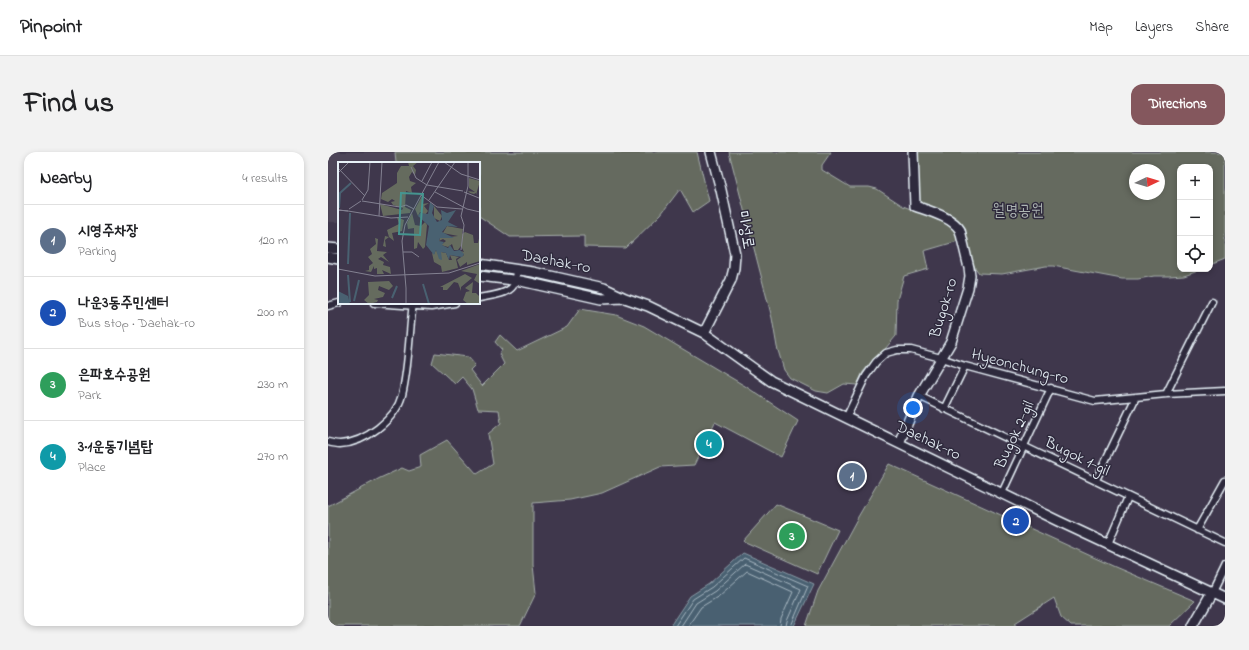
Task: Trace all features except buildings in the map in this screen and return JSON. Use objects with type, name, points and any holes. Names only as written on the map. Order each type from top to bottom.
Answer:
[{"type":"street","name":"미성로","points":[[704,333],[730,280],[734,268],[735,254],[730,227],[710,152]]},
{"type":"street","name":"Bugok-ro","points":[[899,443],[919,396],[951,342],[968,288],[970,276],[960,230],[957,224],[915,206],[913,152]]},
{"type":"street","points":[[328,248],[338,249]]},
{"type":"street","points":[[328,257],[338,258]]},
{"type":"street","name":"Daehak-ro","points":[[480,264],[518,270],[604,288],[625,298],[648,306],[704,333],[771,381],[1225,599]]},
{"type":"street","points":[[480,298],[509,289],[513,286],[518,270]]},
{"type":"street","name":"Daehak-ro","points":[[480,276],[515,280],[602,299],[625,298]]},
{"type":"street","points":[[1166,394],[1212,302]]},
{"type":"street","points":[[328,306],[338,303]]},
{"type":"street","points":[[328,442],[341,444],[365,437],[381,426],[396,408],[402,396],[413,304],[432,307],[449,304]]},
{"type":"street","name":"Hyeonchung-ro","points":[[846,418],[866,376],[876,362],[886,353],[897,350],[911,350],[965,366],[1094,400],[1225,391]]},
{"type":"street","points":[[944,409],[965,366]]},
{"type":"street","name":"Bugok 2-gil","points":[[1002,493],[1051,388]]},
{"type":"street","name":"Bugok 1-gil","points":[[919,396],[1225,543]]},
{"type":"street","points":[[1096,480],[1136,397]]},
{"type":"street","points":[[1198,530],[1225,480]]},
{"type":"street","points":[[1108,544],[1128,497]]},
{"type":"street","points":[[1193,626],[1212,593],[1225,566]]},
{"type":"shaded area","points":[[328,152],[395,152],[396,162],[338,162],[338,222],[328,222]]},
{"type":"green space","points":[[395,152],[697,152],[709,201],[693,212],[680,189],[661,214],[626,248],[584,247],[584,236],[510,237],[480,217],[480,162],[396,162]]},
{"type":"green space","points":[[729,152],[831,152],[822,165],[822,170],[850,187],[869,187],[877,189],[903,206],[946,223],[954,230],[958,241],[924,251],[928,269],[904,276],[897,300],[896,336],[863,372],[857,385],[844,384],[828,393],[816,391],[790,378],[784,370]]},
{"type":"green space","name":"월명공원","points":[[914,152],[1225,152],[1225,259],[1213,264],[1213,164],[1177,164],[1177,272],[1192,272],[1184,275],[1122,279],[1053,266],[1002,274],[979,273],[972,263],[961,227],[919,205]]},
{"type":"green space","points":[[580,309],[616,315],[644,326],[745,386],[798,421],[781,457],[715,422],[694,465],[660,467],[602,493],[570,500],[533,503],[533,565],[536,593],[520,626],[328,626],[328,506],[402,468],[409,471],[421,467],[420,455],[447,440],[477,474],[493,464],[488,434],[501,423],[499,410],[478,409],[472,389],[462,377],[455,384],[432,363],[435,353],[468,357],[475,365],[470,370],[482,386],[504,364],[499,354],[502,350],[495,342],[500,335],[517,351],[567,327]]},
{"type":"green space","points":[[889,464],[1115,567],[1195,601],[1169,626],[1071,626],[1061,617],[1054,598],[1015,623],[1017,626],[806,626],[818,591]]},
{"type":"green space","points":[[776,504],[838,530],[817,574],[743,541]]},
{"type":"water","points":[[743,553],[814,584],[794,626],[670,626],[690,596],[709,584]]},
{"type":"place","name":"3·1운동기념탑","points":[[709,444]]},
{"type":"place","name":"시영주차장","points":[[852,476]]},
{"type":"place","name":"나운3동주민센터","points":[[1016,521]]},
{"type":"place","name":"은파호수공원","points":[[792,536]]}]
